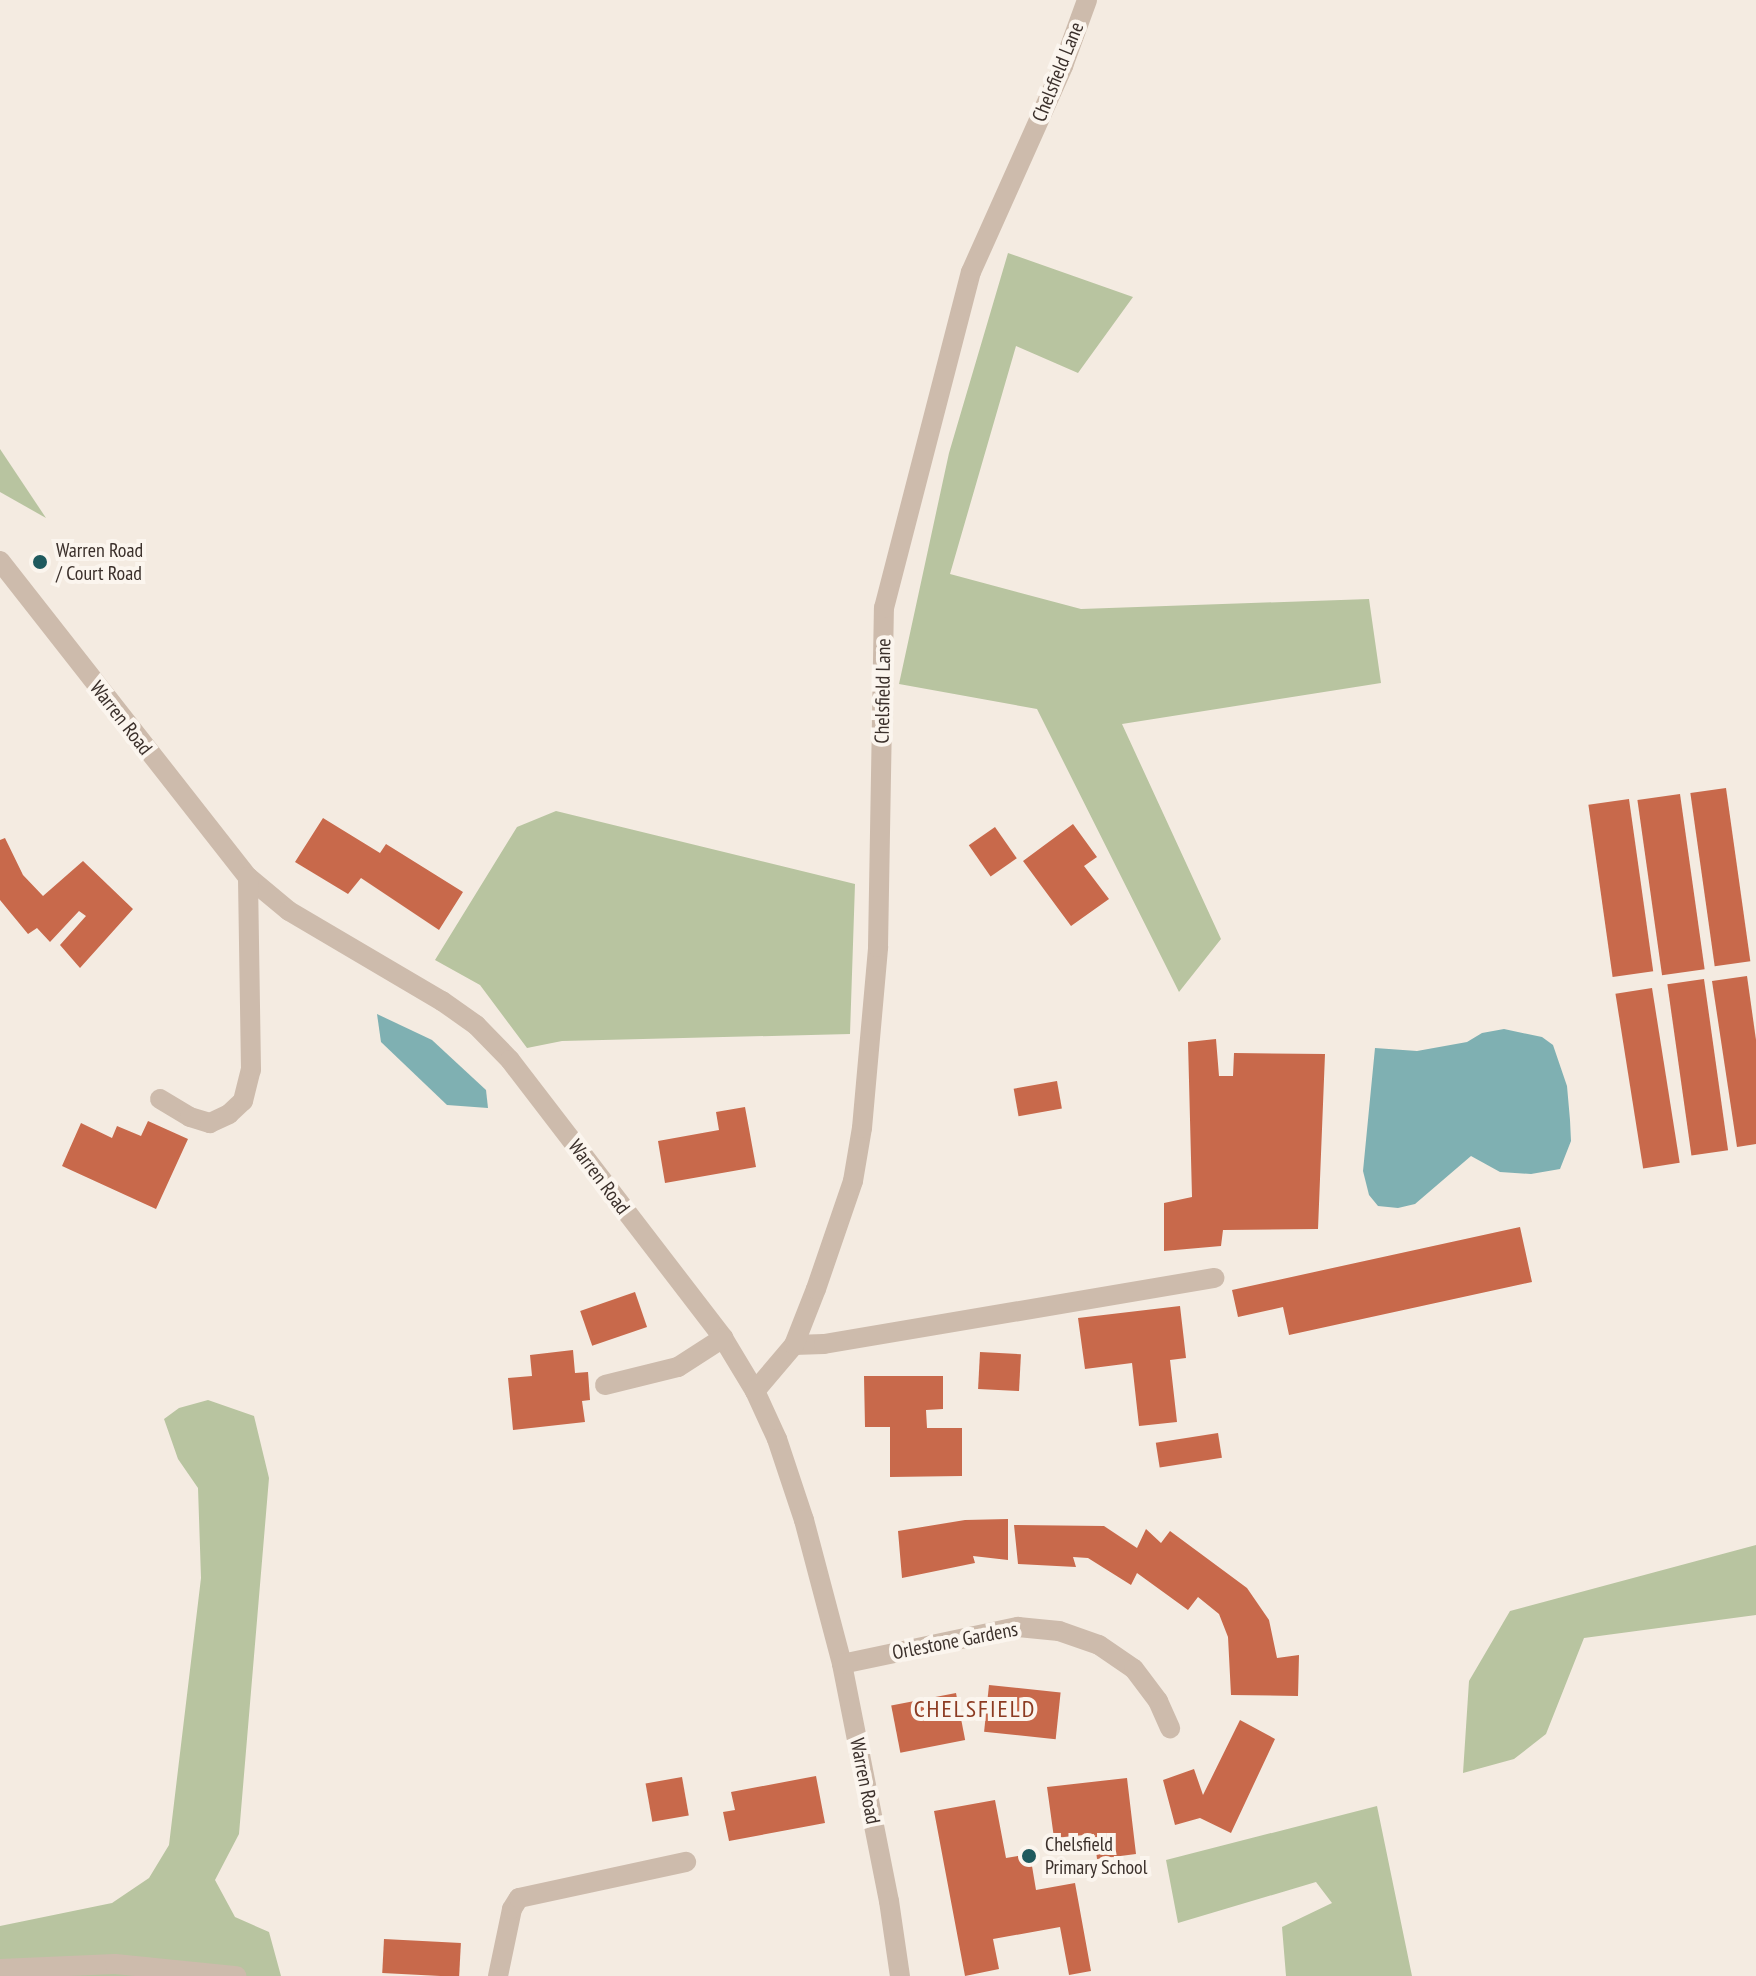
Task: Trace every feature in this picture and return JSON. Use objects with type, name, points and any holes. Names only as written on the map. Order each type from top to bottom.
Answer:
[{"type":"street","name":"Chelsfield Lane","points":[[755,1391],[794,1345],[853,1181],[862,1128],[878,947],[884,608],[971,272],[1063,66],[1087,0]]},
{"type":"street","name":"Warren Road","points":[[0,561],[248,877],[289,911],[442,1001],[476,1025],[510,1060],[723,1338],[755,1391],[777,1439],[804,1520],[842,1664],[889,1901],[900,1976]]},
{"type":"street","points":[[160,1099],[190,1117],[210,1123],[229,1114],[243,1101],[251,1070],[248,877]]},
{"type":"street","points":[[794,1345],[824,1344],[1214,1278]]},
{"type":"street","points":[[605,1385],[678,1367],[723,1338]]},
{"type":"street","name":"Orlestone Gardens","points":[[842,1664],[1018,1627],[1059,1631],[1099,1645],[1134,1669],[1158,1701],[1170,1728]]},
{"type":"street","points":[[498,1976],[512,1909],[519,1898],[686,1862]]},
{"type":"street","points":[[0,1969],[115,1964],[236,1976]]},
{"type":"green space","points":[[1008,253],[1133,297],[1078,373],[1016,346],[950,574],[1081,609],[1369,599],[1381,683],[1122,724],[1221,939],[1179,992],[1037,709],[899,684],[949,453]]},
{"type":"green space","points":[[0,449],[46,518],[0,492]]},
{"type":"green space","points":[[556,811],[855,884],[850,1034],[562,1041],[527,1048],[480,985],[435,960],[517,827]]},
{"type":"green space","points":[[208,1400],[254,1416],[269,1478],[239,1834],[215,1880],[235,1917],[269,1932],[281,1976],[0,1976],[0,1926],[112,1903],[149,1878],[169,1845],[201,1578],[198,1488],[178,1459],[164,1419],[179,1408]]},
{"type":"green space","points":[[1756,1545],[1756,1615],[1584,1638],[1546,1734],[1514,1759],[1463,1773],[1469,1681],[1510,1611]]},
{"type":"green space","points":[[1377,1806],[1412,1976],[1286,1976],[1282,1927],[1332,1903],[1316,1882],[1178,1923],[1166,1860]]},
{"type":"water","points":[[377,1014],[432,1040],[486,1090],[488,1108],[447,1105],[381,1042]]},
{"type":"water","points":[[1504,1029],[1542,1037],[1553,1045],[1567,1086],[1570,1120],[1571,1141],[1560,1169],[1531,1174],[1500,1172],[1471,1156],[1415,1204],[1398,1208],[1378,1206],[1369,1195],[1363,1171],[1375,1048],[1417,1051],[1467,1042],[1482,1033]]},
{"type":"building","points":[[1726,788],[1750,961],[1715,966],[1690,793]]},
{"type":"building","points":[[1680,794],[1705,969],[1662,975],[1637,800]]},
{"type":"building","points":[[1629,799],[1653,971],[1613,977],[1588,805]]},
{"type":"building","points":[[323,818],[380,853],[386,844],[463,892],[439,930],[361,878],[348,894],[295,862]]},
{"type":"building","points":[[1073,824],[1097,857],[1084,866],[1109,899],[1071,926],[1023,861]]},
{"type":"building","points":[[995,827],[1017,858],[991,876],[969,845]]},
{"type":"building","points":[[5,838],[23,875],[43,896],[83,861],[133,909],[80,968],[60,945],[86,916],[79,911],[50,942],[37,928],[28,934],[0,900],[0,840]]},
{"type":"building","points":[[1747,976],[1756,1040],[1756,1144],[1737,1147],[1712,981]]},
{"type":"building","points":[[1704,979],[1728,1150],[1691,1155],[1667,984]]},
{"type":"building","points":[[1652,988],[1680,1163],[1643,1169],[1615,994]]},
{"type":"building","points":[[1216,1039],[1219,1076],[1233,1076],[1234,1053],[1325,1054],[1318,1229],[1223,1230],[1221,1246],[1164,1251],[1164,1203],[1192,1197],[1188,1042]]},
{"type":"building","points":[[1057,1081],[1062,1109],[1019,1116],[1014,1089]]},
{"type":"building","points":[[745,1107],[756,1167],[665,1183],[658,1141],[719,1130],[716,1112]]},
{"type":"building","points":[[148,1121],[188,1139],[156,1209],[62,1166],[81,1123],[112,1138],[117,1126],[141,1136]]},
{"type":"building","points":[[1520,1227],[1532,1282],[1289,1335],[1283,1307],[1238,1317],[1232,1290]]},
{"type":"building","points":[[635,1292],[647,1327],[592,1346],[580,1311]]},
{"type":"building","points":[[1180,1306],[1186,1358],[1170,1360],[1177,1422],[1139,1426],[1132,1363],[1085,1369],[1078,1318]]},
{"type":"building","points":[[573,1350],[575,1373],[588,1372],[590,1400],[582,1401],[585,1422],[513,1430],[508,1378],[532,1376],[530,1355]]},
{"type":"building","points":[[980,1352],[1021,1354],[1019,1391],[978,1389]]},
{"type":"building","points":[[864,1376],[943,1376],[943,1409],[926,1410],[927,1428],[962,1428],[962,1476],[890,1477],[890,1427],[865,1427]]},
{"type":"building","points":[[1218,1433],[1222,1458],[1160,1468],[1156,1443]]},
{"type":"building","points":[[1008,1519],[1008,1560],[973,1556],[975,1563],[902,1578],[898,1531],[965,1520]]},
{"type":"building","points":[[1014,1525],[1104,1526],[1137,1548],[1146,1529],[1161,1543],[1170,1531],[1247,1588],[1269,1620],[1277,1658],[1299,1655],[1298,1696],[1231,1695],[1228,1637],[1219,1614],[1198,1597],[1188,1610],[1137,1573],[1131,1585],[1088,1558],[1073,1557],[1076,1567],[1018,1564]]},
{"type":"building","points":[[989,1685],[1061,1693],[1056,1739],[984,1732]]},
{"type":"building","points":[[956,1693],[965,1740],[900,1753],[891,1706]]},
{"type":"building","points":[[1240,1720],[1275,1739],[1231,1833],[1200,1818],[1175,1825],[1163,1780],[1194,1769],[1203,1795]]},
{"type":"building","points":[[816,1776],[825,1823],[729,1841],[723,1812],[735,1810],[731,1792]]},
{"type":"building","points":[[682,1777],[689,1815],[652,1822],[646,1783]]},
{"type":"building","points":[[1127,1778],[1136,1854],[1097,1859],[1094,1834],[1054,1838],[1047,1787]]},
{"type":"building","points":[[995,1800],[1006,1858],[1030,1854],[1036,1890],[1075,1883],[1091,1971],[1069,1975],[1060,1927],[993,1939],[999,1969],[965,1976],[934,1811]]},
{"type":"building","points":[[384,1939],[461,1943],[459,1976],[382,1973]]},
{"type":"place","name":"Warren Road / Court Road","points":[[40,562]]},
{"type":"place","name":"Chelsfield Primary School","points":[[1029,1856]]},
{"type":"district","name":"CHELSFIELD","points":[[975,1709]]}]
